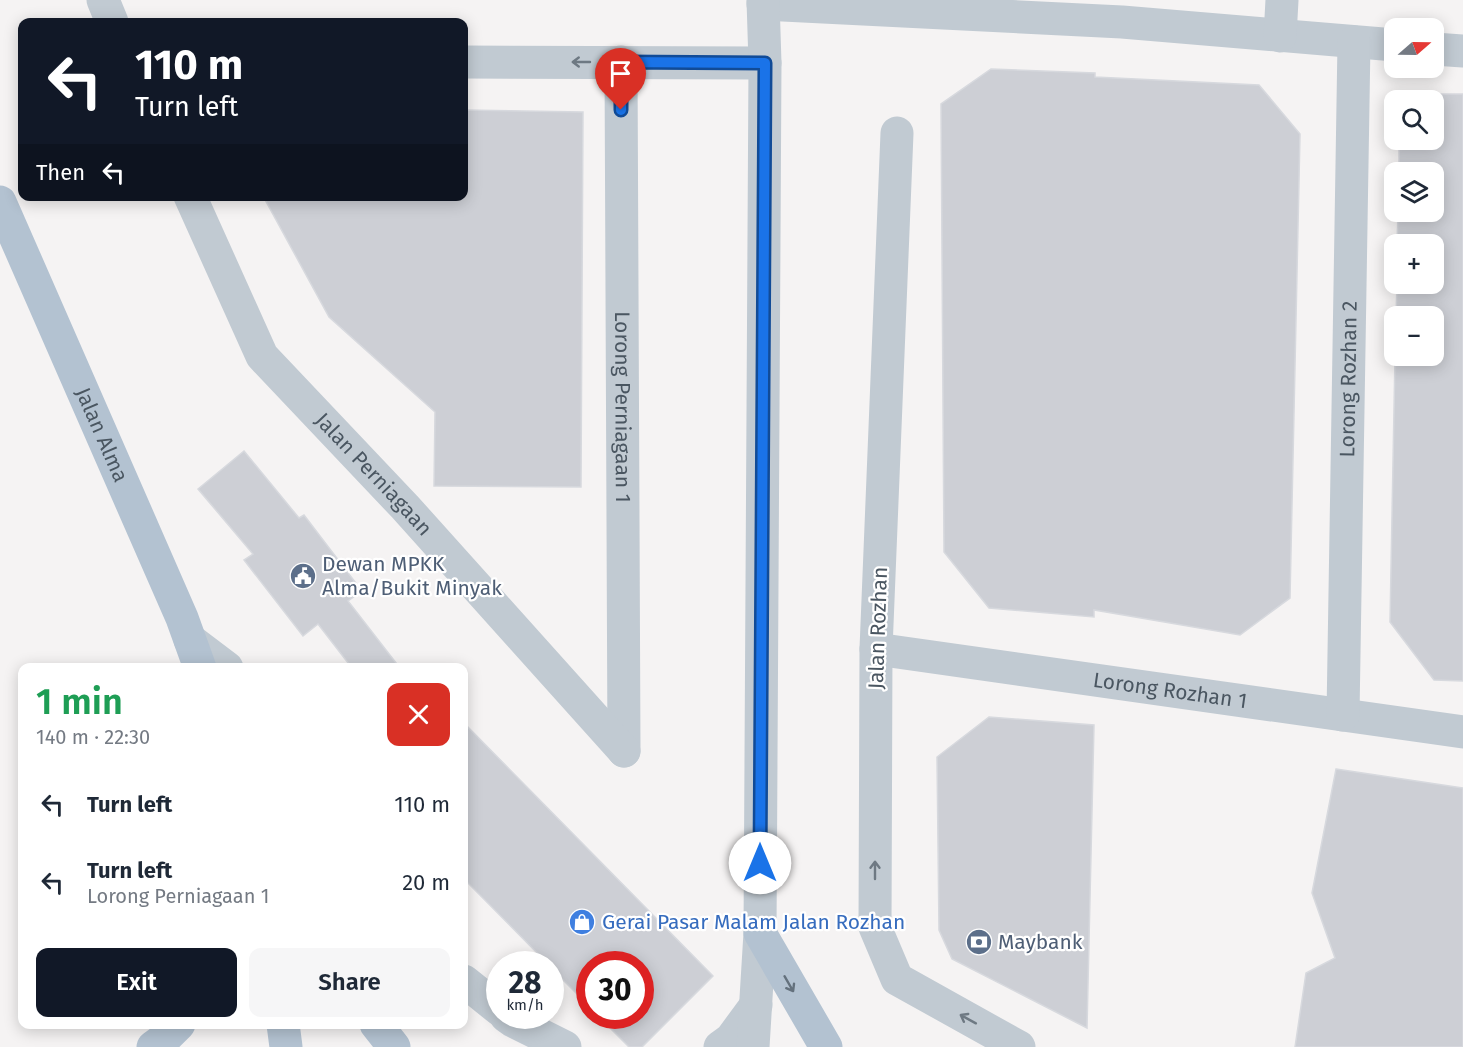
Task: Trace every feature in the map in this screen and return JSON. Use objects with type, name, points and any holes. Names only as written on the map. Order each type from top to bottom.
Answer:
[{"type":"main road","name":"Jalan Alma","points":[[0,202],[195,654]]},
{"type":"main road","points":[[760,933],[826,1047]]},
{"type":"main road","points":[[153,1047],[174,1029]]},
{"type":"main road","points":[[284,1029],[286,1047]]},
{"type":"main road","points":[[380,1029],[394,1047]]},
{"type":"street","points":[[103,0],[110,18]]},
{"type":"street","points":[[1280,36],[1282,0]]},
{"type":"street","points":[[753,1047],[760,933],[765,63],[763,2],[1122,22],[1384,44]]},
{"type":"street","name":"Lorong Rozhan 2","points":[[1343,715],[1354,42]]},
{"type":"street","points":[[1444,50],[1463,51]]},
{"type":"street","points":[[468,62],[765,63]]},
{"type":"street","name":"Lorong Perniagaan 1","points":[[621,62],[624,751]]},
{"type":"street","name":"Jalan Rozhan","points":[[897,134],[876,649],[874,927],[897,979],[1019,1047]]},
{"type":"street","name":"Jalan Perniagaan","points":[[192,201],[262,356],[405,507],[624,751]]},
{"type":"street","name":"Lorong Rozhan 1","points":[[876,649],[1463,732]]},
{"type":"street","points":[[195,654],[216,663]]},
{"type":"street","points":[[468,984],[486,999]]},
{"type":"street","points":[[720,1047],[731,1039],[756,1005]]},
{"type":"street","points":[[529,1029],[565,1047]]},
{"type":"building","points":[[991,69],[1095,73],[1095,77],[1259,85],[1300,134],[1290,598],[1240,635],[1094,610],[1094,617],[989,608],[944,552],[941,104]]},
{"type":"building","points":[[1444,94],[1463,94],[1463,681],[1434,680],[1390,622],[1395,366],[1444,366],[1444,306],[1396,306],[1397,294],[1444,294],[1444,234],[1397,234],[1398,222],[1444,222],[1444,162],[1399,162],[1399,150],[1444,150]]},
{"type":"building","points":[[468,110],[583,112],[581,487],[434,486],[435,412],[329,317],[266,201],[468,201]]},
{"type":"building","points":[[244,451],[299,518],[304,515],[362,591],[348,601],[396,663],[348,663],[318,624],[303,636],[244,560],[253,554],[198,489]]},
{"type":"building","points":[[989,717],[1094,725],[1087,1028],[952,959],[939,930],[937,757]]},
{"type":"building","name":"Gerai Pasar Malam Jalan Rozhan","points":[[468,727],[713,976],[642,1047],[629,1047],[611,1029],[654,1029],[654,951],[576,951],[576,993],[564,981],[564,951],[535,951],[468,883]]},
{"type":"building","points":[[1336,769],[1463,788],[1463,1047],[1295,1047],[1306,973],[1335,958],[1312,893]]},
{"type":"place","name":"Dewan MPKK Alma/Bukit Minyak","points":[[303,576]]},
{"type":"place","name":"Gerai Pasar Malam Jalan Rozhan","points":[[582,922]]},
{"type":"place","name":"Maybank","points":[[979,942]]},
{"type":"route","points":[[621,110],[621,62],[765,63],[760,863]]}]
